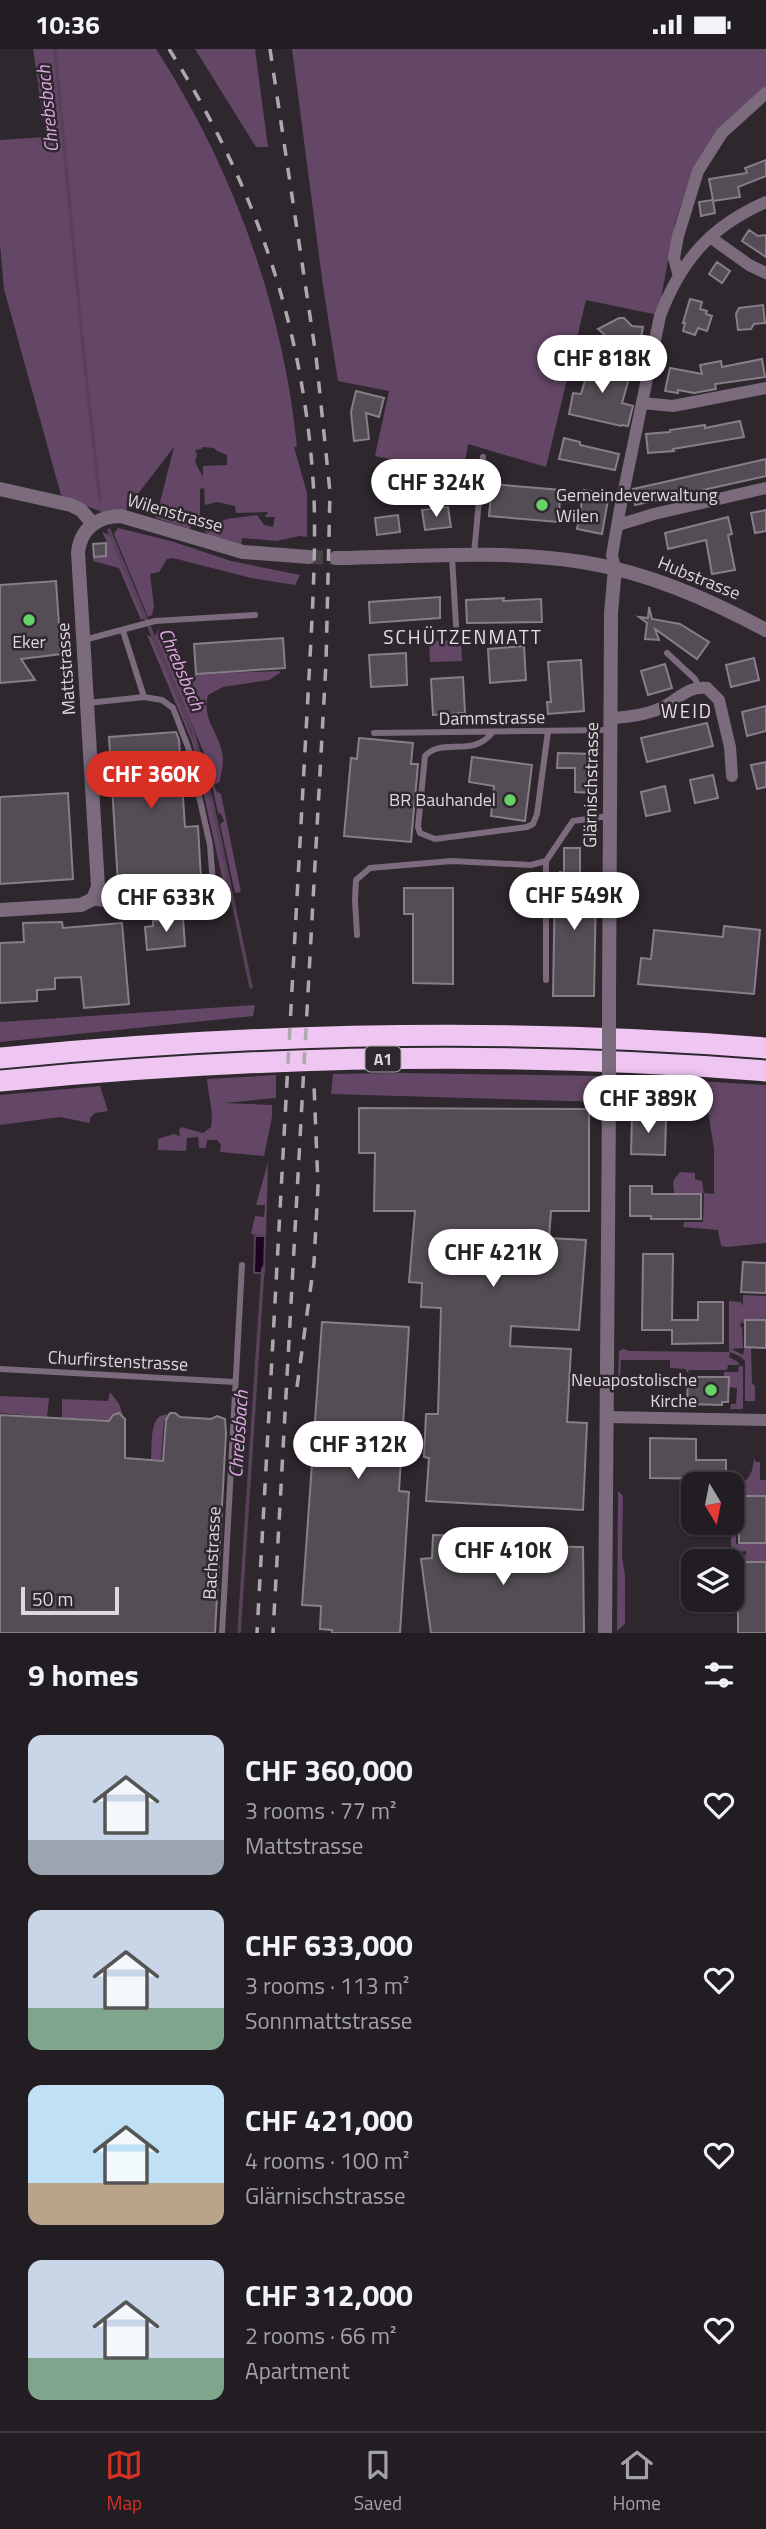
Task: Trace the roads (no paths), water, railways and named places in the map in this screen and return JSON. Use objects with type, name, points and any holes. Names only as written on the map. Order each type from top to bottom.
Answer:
[{"type":"highway","name":"A1","points":[[0,1058],[170,1044],[372,1036],[533,1036],[766,1048]]},
{"type":"highway","name":"A1","points":[[0,1080],[183,1066],[388,1059],[612,1061],[766,1071]]},
{"type":"street","points":[[678,274],[674,258],[678,236],[698,171],[722,133],[766,93]]},
{"type":"street","points":[[336,558],[530,556],[615,568],[612,555],[660,316],[678,274],[695,251],[729,221],[766,202]]},
{"type":"street","points":[[710,237],[749,265],[766,273]]},
{"type":"street","points":[[642,403],[673,406],[766,388]]},
{"type":"street","points":[[618,525],[766,488]]},
{"type":"street","points":[[0,489],[71,505],[81,510],[93,524]]},
{"type":"street","name":"Wilenstrasse","points":[[93,524],[104,517],[121,516],[243,552],[309,557]]},
{"type":"street","name":"Mattstrasse","points":[[93,524],[83,537],[78,552],[99,875],[93,899]]},
{"type":"street","name":"Hubstrasse","points":[[615,568],[685,590],[766,630]]},
{"type":"street","name":"Glärnischstrasse","points":[[605,1633],[609,816],[611,613],[615,568]]},
{"type":"street","points":[[611,724],[663,708],[692,689],[707,688],[719,700],[730,747],[732,776]]},
{"type":"street","points":[[0,910],[80,905],[93,899],[107,902],[187,899]]},
{"type":"street","points":[[607,1417],[766,1420]]},
{"type":"lane","points":[[474,556],[484,457]]},
{"type":"lane","points":[[452,557],[456,625]]},
{"type":"lane","points":[[84,640],[155,621],[255,615]]},
{"type":"lane","points":[[123,631],[144,697]]},
{"type":"lane","points":[[667,653],[695,679],[699,687]]},
{"type":"lane","points":[[88,703],[144,697],[162,700],[173,708],[188,747],[210,845],[214,897]]},
{"type":"lane","name":"Dammstrasse","points":[[374,733],[548,731],[611,724]]},
{"type":"lane","points":[[492,733],[479,744],[435,749],[425,756],[418,827],[420,833],[435,839],[533,824],[537,814],[548,731]]},
{"type":"lane","points":[[546,980],[546,861],[573,821],[609,816]]},
{"type":"lane","points":[[357,935],[356,880],[370,868],[453,861],[531,865],[546,861]]},
{"type":"lane","name":"Bachstrasse","points":[[222,1633],[242,1265]]},
{"type":"lane","name":"Churfirstenstrasse","points":[[0,1369],[235,1382]]},
{"type":"waterway","name":"Chrebsbach","points":[[55,49],[100,501]]},
{"type":"waterway","name":"Chrebsbach","points":[[109,530],[193,732],[212,802],[251,987]]},
{"type":"waterway","name":"Chrebsbach","points":[[239,1633],[263,1268]]},
{"type":"tunnel","points":[[309,557],[336,558]]},
{"type":"railway","points":[[169,49],[228,154],[272,263],[288,319],[300,377],[309,436],[314,497],[311,632],[257,1633]]},
{"type":"railway","points":[[270,49],[316,356],[330,492],[326,663],[273,1633]]},
{"type":"railway","points":[[297,1387],[314,1263],[318,1186],[314,1085]]},
{"type":"place","name":"Gemeindeverwaltung Wilen","points":[[542,505]]},
{"type":"place","name":"Eker","points":[[29,620]]},
{"type":"place","name":"BR Bauhandel","points":[[510,800]]},
{"type":"place","name":"Neuapostolische Kirche","points":[[711,1390]]},
{"type":"district","name":"SCHÜTZENMATT","points":[[463,637]]},
{"type":"district","name":"WEID","points":[[687,711]]}]
